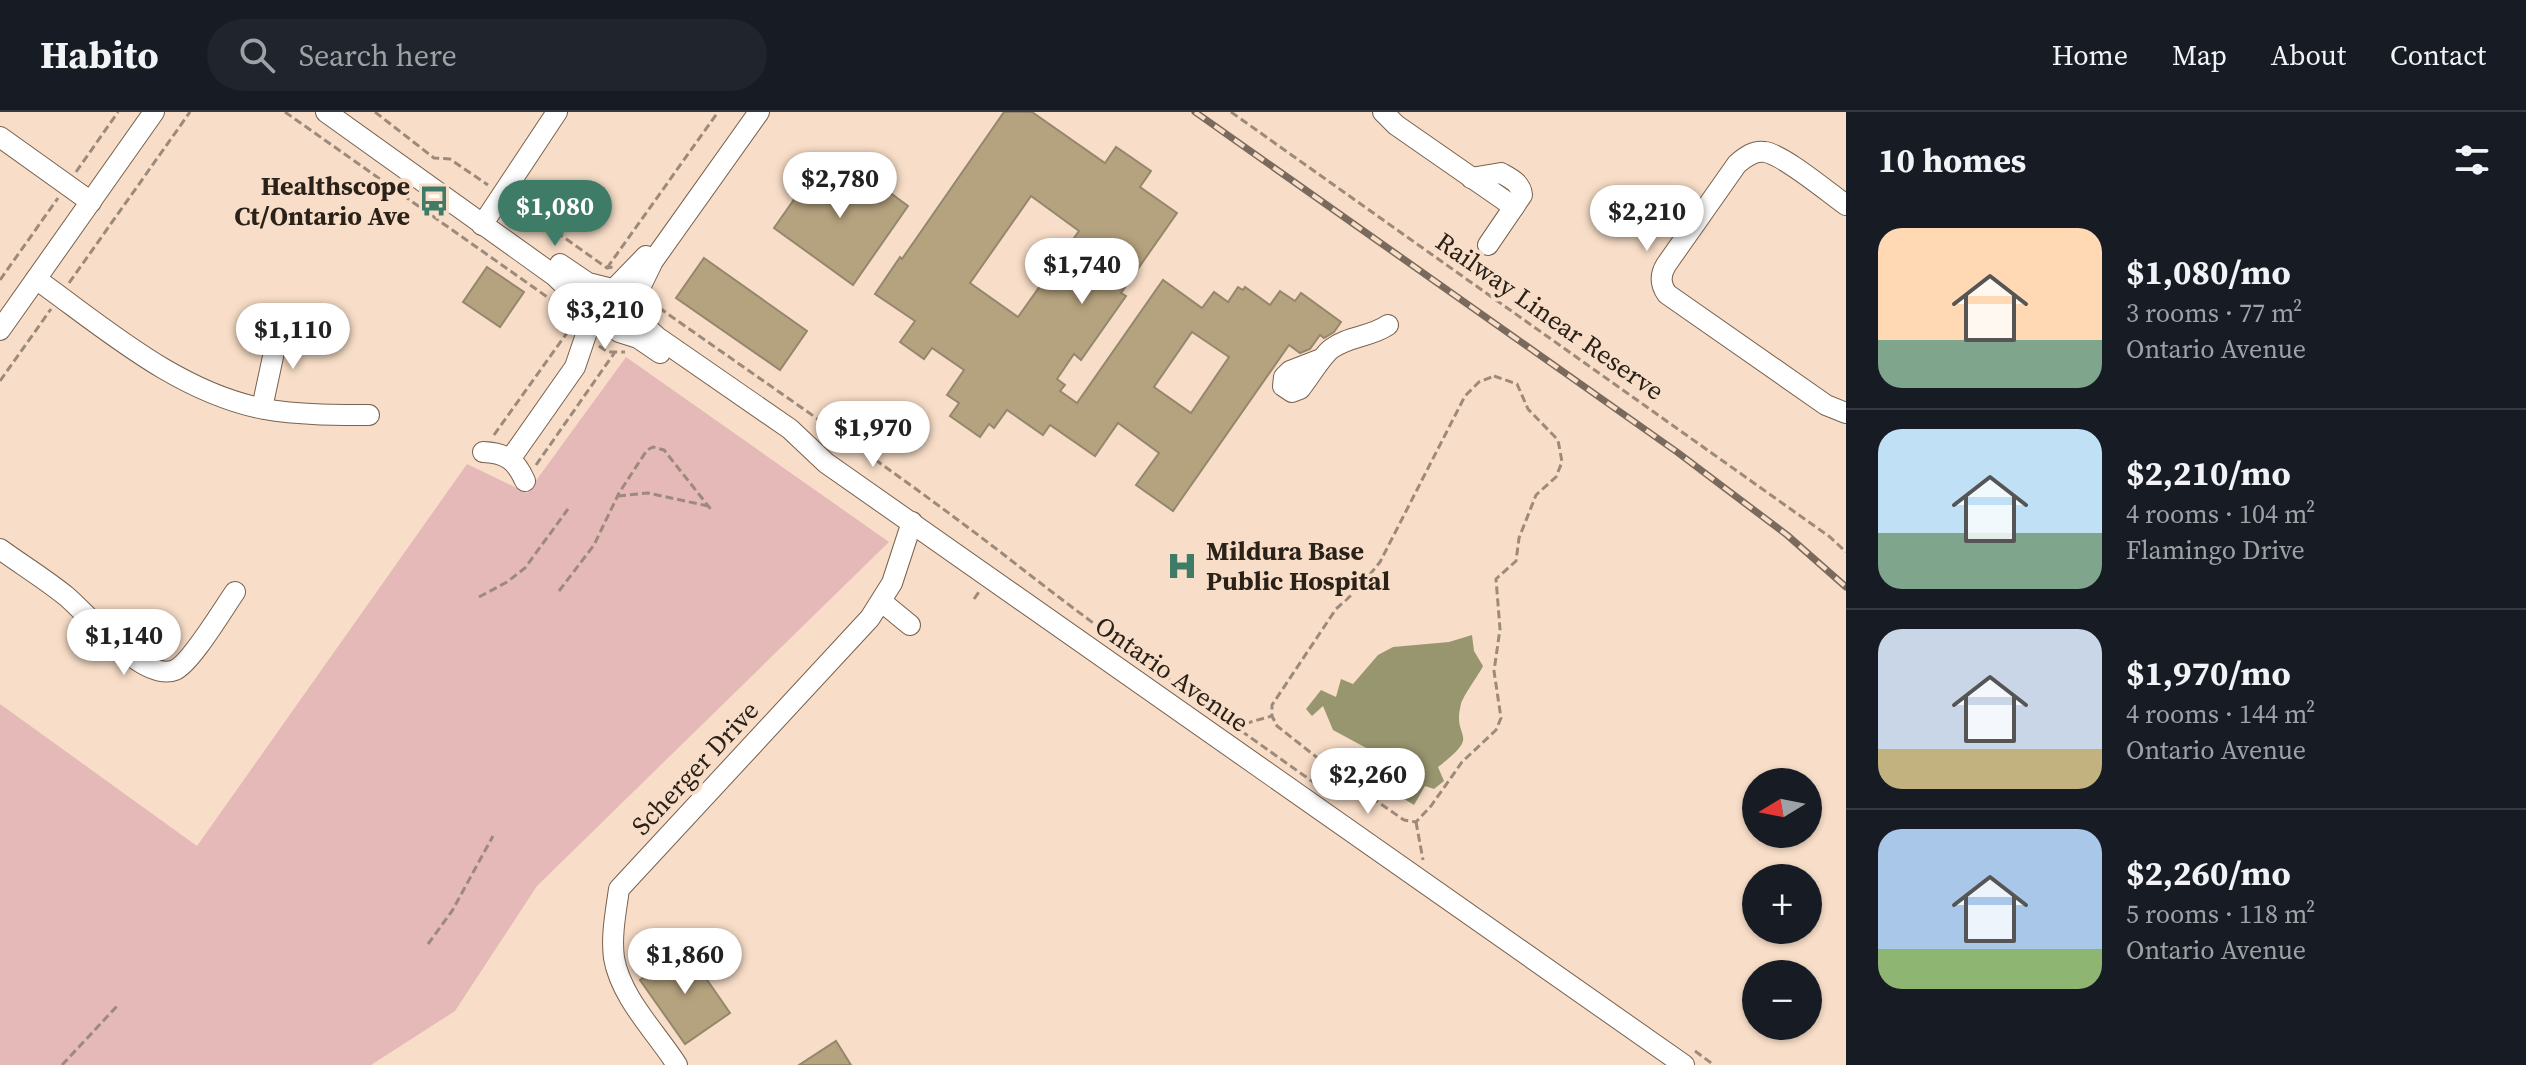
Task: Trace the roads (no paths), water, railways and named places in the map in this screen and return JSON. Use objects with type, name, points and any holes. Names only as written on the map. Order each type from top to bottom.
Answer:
[{"type":"street","points":[[0,330],[154,112]]},
{"type":"street","name":"Ontario Avenue","points":[[326,112],[436,189],[577,276],[597,286],[624,288],[646,327],[657,337],[790,429],[826,463],[1687,1056]]},
{"type":"street","name":"Ontario Avenue","points":[[344,112],[566,283],[584,319],[615,339],[638,338],[800,451],[826,463]]},
{"type":"street","points":[[485,219],[557,112]]},
{"type":"street","points":[[511,458],[575,367],[615,339],[631,323],[624,288],[749,112]]},
{"type":"street","points":[[575,367],[584,319],[594,295],[624,288],[653,261],[759,112]]},
{"type":"street","points":[[1383,112],[1396,125],[1514,207],[1488,245]]},
{"type":"street","points":[[0,137],[91,202]]},
{"type":"street","points":[[1846,205],[1780,158],[1764,152],[1751,154],[1737,164],[1661,276],[1667,294],[1826,405],[1846,413]]},
{"type":"street","points":[[36,279],[176,376],[206,390],[262,408],[320,415],[369,415]]},
{"type":"street","points":[[262,408],[280,324]]},
{"type":"street","points":[[1321,359],[1341,343],[1376,333],[1388,325]]},
{"type":"street","points":[[489,444],[531,473]]},
{"type":"street","name":"Scherger Drive","points":[[677,1065],[625,990],[614,959],[613,935],[619,889],[855,636],[882,602],[901,560],[912,522]]},
{"type":"street","points":[[0,549],[65,595],[111,640],[162,672],[174,671],[188,660],[235,592]]},
{"type":"street","points":[[882,602],[910,625]]},
{"type":"railway","points":[[1195,112],[1677,452],[1787,535],[1846,587]]},
{"type":"place","name":"Healthscope Ct/Ontario Ave","points":[[434,201]]},
{"type":"place","name":"Mildura Base Public Hospital","points":[[1182,566]]}]
